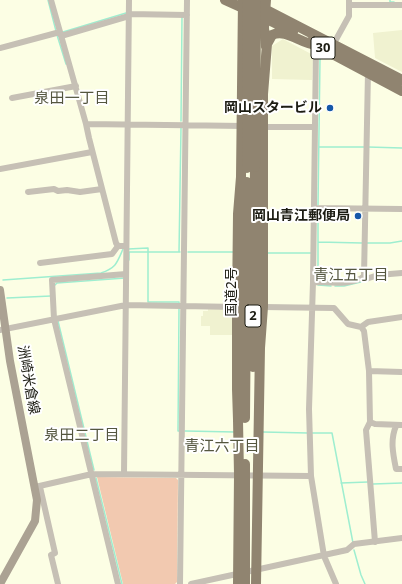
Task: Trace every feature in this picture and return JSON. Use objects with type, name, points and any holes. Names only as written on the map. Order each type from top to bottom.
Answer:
[{"type":"highway","name":"30","points":[[225,0],[245,2],[265,9],[402,80]]},
{"type":"highway","name":"国道2号","points":[[251,584],[249,464],[245,406],[256,0]]},
{"type":"highway","points":[[238,579],[238,214],[241,177],[245,2]]},
{"type":"highway","name":"国道2号","points":[[245,2],[254,223],[245,584]]},
{"type":"highway","name":"30","points":[[265,9],[316,45],[402,91]]},
{"type":"highway","points":[[256,584],[260,348],[263,307],[262,127],[266,55],[265,9]]},
{"type":"highway","points":[[266,55],[269,39],[276,33],[284,33],[303,42],[316,45]]},
{"type":"highway","points":[[254,223],[258,261],[258,326],[260,348]]},
{"type":"highway","points":[[238,420],[242,357],[246,345]]},
{"type":"main road","name":"洲崎米倉線","points":[[0,290],[3,329],[38,487],[35,521],[0,584]]},
{"type":"street","points":[[52,0],[74,87],[86,124],[91,152],[117,248]]},
{"type":"street","points":[[124,474],[129,0]]},
{"type":"street","points":[[180,584],[185,126],[184,15],[187,0]]},
{"type":"street","points":[[334,44],[349,16],[349,2],[393,2],[402,5]]},
{"type":"street","points":[[0,48],[129,15],[184,15]]},
{"type":"street","points":[[316,45],[314,127],[317,208],[314,253],[316,282],[312,308],[309,409],[311,476],[324,556],[336,584]]},
{"type":"street","points":[[363,278],[368,72]]},
{"type":"street","points":[[12,98],[74,87]]},
{"type":"street","points":[[86,124],[314,127]]},
{"type":"street","points":[[0,169],[91,152]]},
{"type":"street","points":[[28,192],[54,189],[58,191],[67,190],[80,192],[101,189]]},
{"type":"street","points":[[317,208],[402,209]]},
{"type":"street","points":[[117,248],[126,248]]},
{"type":"street","points":[[40,263],[112,254],[117,248]]},
{"type":"street","points":[[316,282],[346,283],[378,275],[402,273]]},
{"type":"street","points":[[118,584],[54,319],[52,280],[126,277]]},
{"type":"street","points":[[3,329],[126,305],[237,307]]},
{"type":"street","points":[[263,307],[334,308],[348,324],[361,328],[364,331],[369,371],[370,422],[366,430],[375,542]]},
{"type":"street","points":[[361,328],[368,322],[402,317]]},
{"type":"street","points":[[369,371],[402,372]]},
{"type":"street","points":[[370,422],[375,424],[399,426]]},
{"type":"street","points":[[399,426],[393,433],[394,440],[392,448],[396,469],[402,469]]},
{"type":"street","points":[[58,584],[51,555],[55,553],[38,487],[92,474],[311,476]]},
{"type":"street","points":[[191,584],[238,579],[256,571],[347,550],[354,544],[402,538]]},
{"type":"shaded area","points":[[402,30],[402,72],[375,58],[373,33]]},
{"type":"shaded area","points":[[283,39],[313,55],[312,80],[272,79],[272,46]]},
{"type":"shaded area","points":[[208,308],[228,308],[234,316],[234,335],[210,335],[210,326],[201,326],[201,316],[203,316],[203,311],[208,311]]},
{"type":"shaded area","points":[[97,477],[176,478],[178,480],[177,582],[175,584],[123,584]]},
{"type":"waterway","points":[[48,0],[56,31]]},
{"type":"waterway","points":[[390,0],[390,2],[394,2]]},
{"type":"waterway","points":[[63,32],[126,13]]},
{"type":"waterway","points":[[181,121],[182,17]]},
{"type":"waterway","points":[[57,35],[66,64]]},
{"type":"waterway","points":[[318,205],[320,59]]},
{"type":"waterway","points":[[179,252],[181,128]]},
{"type":"waterway","points":[[319,147],[364,147]]},
{"type":"waterway","points":[[368,147],[402,148]]},
{"type":"waterway","points":[[318,209],[318,279]]},
{"type":"waterway","points":[[366,243],[390,243],[402,241]]},
{"type":"waterway","points":[[318,242],[362,243]]},
{"type":"waterway","points":[[128,249],[148,248],[148,302],[179,303]]},
{"type":"waterway","points":[[3,280],[101,273],[113,267],[123,249]]},
{"type":"waterway","points":[[129,260],[129,252],[180,252]]},
{"type":"waterway","points":[[188,252],[234,252]]},
{"type":"waterway","points":[[268,253],[312,253]]},
{"type":"waterway","points":[[54,286],[57,283],[125,278]]},
{"type":"waterway","points":[[335,286],[344,286],[365,281]]},
{"type":"waterway","points":[[318,283],[318,285],[331,286]]},
{"type":"waterway","points":[[7,298],[51,296]]},
{"type":"waterway","points":[[179,309],[179,431]]},
{"type":"waterway","points":[[58,321],[94,470]]},
{"type":"waterway","points":[[185,431],[235,432]]},
{"type":"waterway","points":[[263,432],[308,433]]},
{"type":"waterway","points":[[312,433],[332,433],[353,543]]},
{"type":"waterway","points":[[96,478],[122,584]]},
{"type":"waterway","points":[[341,483],[368,482]]},
{"type":"waterway","points":[[373,484],[402,483]]},
{"type":"waterway","points":[[354,550],[365,584]]},
{"type":"place","name":"岡山スタービル","points":[[330,108]]},
{"type":"place","name":"岡山青江郵便局","points":[[358,216]]},
{"type":"district","name":"泉田一丁目","points":[[72,99]]},
{"type":"district","name":"青江五丁目","points":[[351,276]]},
{"type":"district","name":"泉田二丁目","points":[[82,436]]},
{"type":"district","name":"青江六丁目","points":[[222,447]]}]
